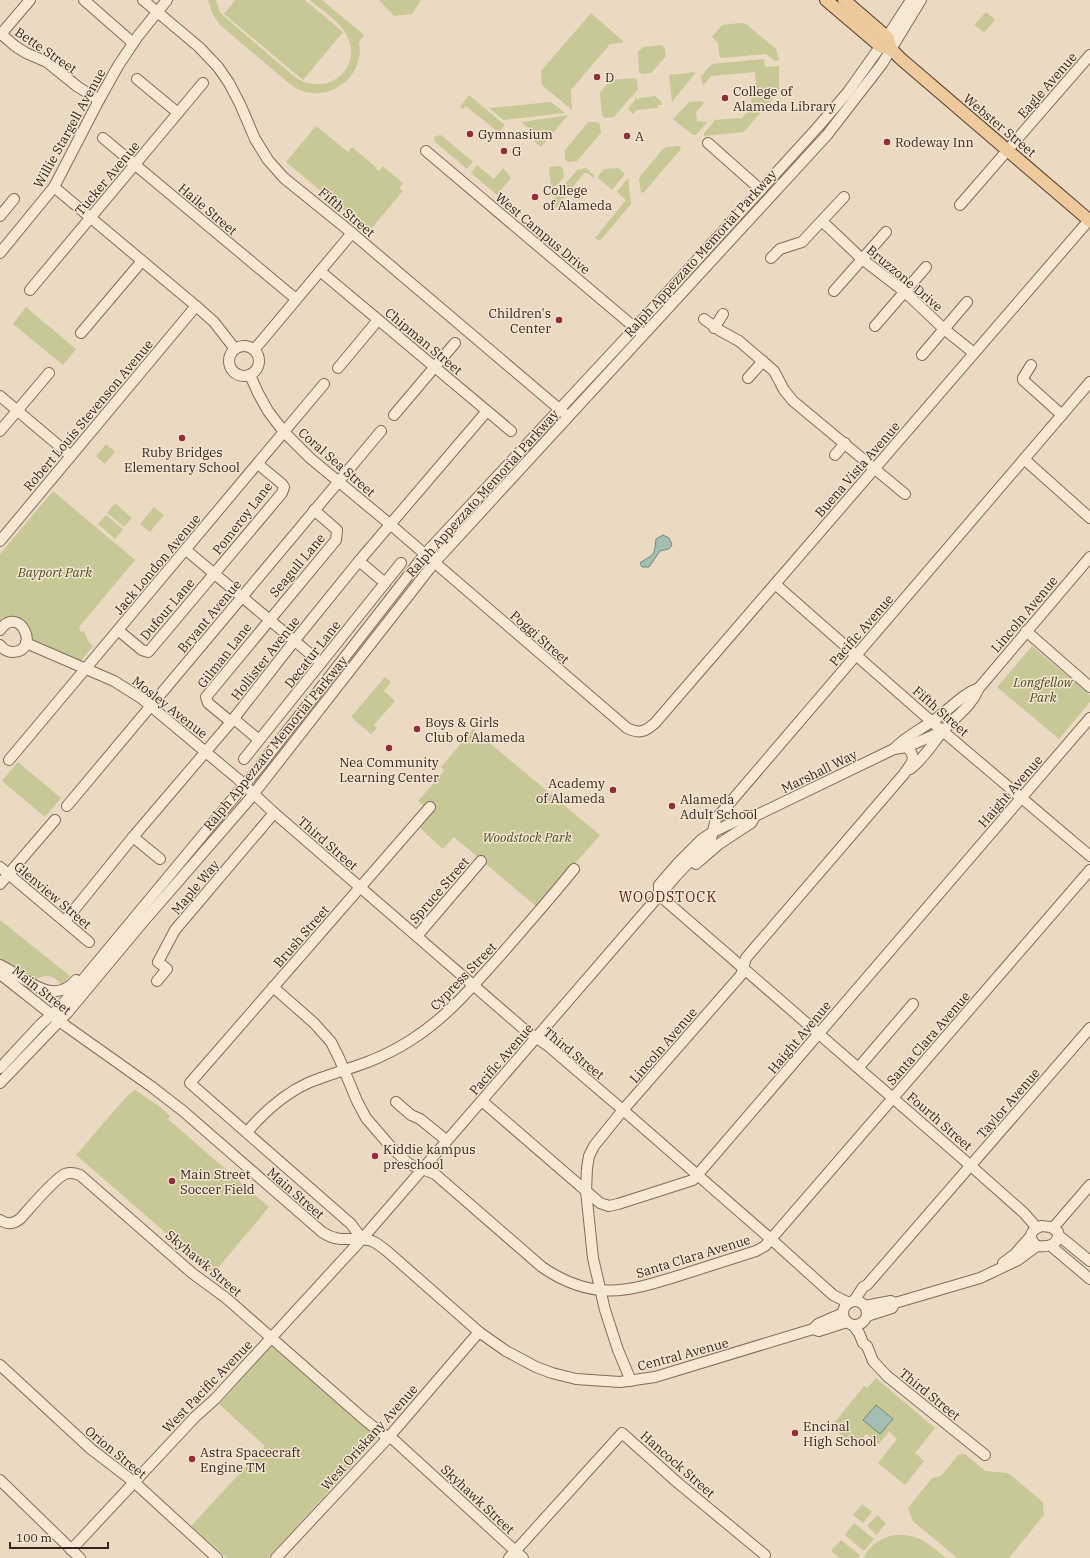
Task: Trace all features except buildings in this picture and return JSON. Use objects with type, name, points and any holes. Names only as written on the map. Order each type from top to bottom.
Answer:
[{"type":"main road","name":"Webster Street","points":[[826,0],[886,44],[1090,220]]},
{"type":"main road","name":"Webster Street","points":[[844,0],[886,44]]},
{"type":"street","points":[[0,34],[30,0]]},
{"type":"street","points":[[84,0],[133,43]]},
{"type":"street","name":"Fifth Street","points":[[143,0],[199,47],[218,67],[229,83],[255,139],[268,160],[284,178],[352,233],[568,417]]},
{"type":"street","name":"Willie Stargell Avenue","points":[[157,12],[164,0]]},
{"type":"street","name":"Willie Stargell Avenue","points":[[0,253],[54,188],[99,100],[133,43],[167,0]]},
{"type":"street","points":[[886,44],[911,0]]},
{"type":"street","points":[[886,44],[921,0]]},
{"type":"street","name":"Bette Street","points":[[0,34],[26,53],[46,62],[78,88],[99,100]]},
{"type":"street","name":"Ralph Appezzato Memorial Parkway","points":[[55,1017],[61,1006],[244,786],[425,554],[762,190],[848,92],[886,44]]},
{"type":"street","name":"Ralph Appezzato Memorial Parkway","points":[[55,1017],[254,794],[434,563],[827,135],[868,83],[886,44]]},
{"type":"street","name":"Eagle Avenue","points":[[960,205],[1090,55]]},
{"type":"street","points":[[137,79],[178,113]]},
{"type":"street","name":"Tucker Avenue","points":[[30,290],[203,83]]},
{"type":"street","name":"Haile Street","points":[[103,138],[296,299]]},
{"type":"street","points":[[708,143],[762,190]]},
{"type":"street","name":"West Campus Drive","points":[[426,151],[643,335]]},
{"type":"street","points":[[54,188],[214,322],[235,349]]},
{"type":"street","points":[[771,258],[780,249],[802,242],[844,197]]},
{"type":"street","points":[[0,216],[14,199]]},
{"type":"street","name":"Buena Vista Avenue","points":[[641,733],[655,723],[1090,220]]},
{"type":"street","name":"Bruzzone Drive","points":[[822,221],[862,259],[905,292],[944,329],[974,353]]},
{"type":"street","points":[[834,291],[886,232]]},
{"type":"street","points":[[254,350],[352,233]]},
{"type":"street","points":[[81,333],[142,261]]},
{"type":"street","points":[[875,326],[926,267]]},
{"type":"street","name":"Chipman Street","points":[[320,271],[511,431]]},
{"type":"street","points":[[922,355],[967,302]]},
{"type":"street","name":"Robert Louis Stevenson Avenue","points":[[0,541],[196,306]]},
{"type":"street","points":[[714,328],[723,314]]},
{"type":"street","points":[[704,319],[714,328],[739,341],[763,361],[774,371],[784,390],[793,402],[845,443],[905,494]]},
{"type":"street","points":[[338,368],[378,320]]},
{"type":"street","points":[[394,415],[455,343]]},
{"type":"street","points":[[246,346],[254,350],[259,361],[254,372],[250,375],[240,375],[232,370],[229,364],[229,359],[235,349],[246,346]]},
{"type":"street","points":[[748,378],[763,361]]},
{"type":"street","points":[[1031,365],[1022,378],[1023,380],[1062,415]]},
{"type":"street","points":[[0,431],[49,373]]},
{"type":"street","name":"Coral Sea Street","points":[[250,375],[268,411],[284,432],[310,458],[425,554]]},
{"type":"street","name":"Pacific Avenue","points":[[362,1239],[659,895],[712,839],[716,819],[1090,382]]},
{"type":"street","name":"Jack London Avenue","points":[[9,760],[258,464],[320,385]]},
{"type":"street","points":[[0,396],[71,456]]},
{"type":"street","name":"Hollister Avenue","points":[[64,921],[233,721],[295,640],[487,411]]},
{"type":"street","name":"Bryant Avenue","points":[[67,806],[381,431]]},
{"type":"street","points":[[835,455],[845,443]]},
{"type":"street","points":[[1024,459],[1090,518]]},
{"type":"street","name":"Pomeroy Lane","points":[[214,573],[283,491],[284,488],[279,481],[258,464]]},
{"type":"street","name":"Seagull Lane","points":[[269,619],[336,540],[337,530],[314,510]]},
{"type":"street","points":[[186,550],[321,663]]},
{"type":"street","name":"Poggi Street","points":[[425,554],[626,728],[641,733]]},
{"type":"street","name":"Lincoln Avenue","points":[[904,774],[917,764],[938,740],[943,731],[960,715],[975,697],[979,688],[1090,557]]},
{"type":"street","points":[[360,561],[385,583]]},
{"type":"street","name":"Decatur Lane","points":[[244,759],[402,563]]},
{"type":"street","name":"Dufour Lane","points":[[119,630],[142,650],[148,652],[214,573]]},
{"type":"street","name":"Fifth Street","points":[[775,584],[932,722],[1090,856]]},
{"type":"street","name":"Gilman Lane","points":[[233,721],[208,703],[206,697],[269,619]]},
{"type":"street","points":[[0,630],[5,625],[11,623],[21,625],[26,632],[26,643],[20,650],[16,652],[1,649]]},
{"type":"street","points":[[1026,631],[1090,687]]},
{"type":"street","name":"Mosley Avenue","points":[[26,643],[114,681],[141,698],[244,786]]},
{"type":"street","name":"Lincoln Avenue","points":[[932,722],[968,692],[979,688]]},
{"type":"street","points":[[943,731],[958,708],[961,699]]},
{"type":"street","name":"Haight Avenue","points":[[482,1101],[600,1203],[609,1206],[618,1204],[693,1180],[1090,718]]},
{"type":"street","points":[[233,721],[259,740]]},
{"type":"street","name":"Marshall Way","points":[[894,749],[903,739],[932,722]]},
{"type":"street","name":"Marshall Way","points":[[713,832],[746,816],[755,816],[894,749],[907,747],[943,731]]},
{"type":"street","name":"Lincoln Avenue","points":[[631,1381],[611,1330],[593,1258],[586,1191],[589,1156],[594,1146],[623,1110],[741,975],[746,958],[904,774],[913,759],[913,755],[907,747]]},
{"type":"street","name":"Third Street","points":[[244,786],[525,1030],[623,1110],[833,1295],[855,1312],[868,1341],[867,1346],[873,1361],[887,1376],[985,1455]]},
{"type":"street","name":"Brush Street","points":[[190,1082],[430,807]]},
{"type":"street","name":"Maple Way","points":[[157,981],[167,969],[158,962],[175,930],[274,813]]},
{"type":"street","name":"Marshall Way","points":[[719,844],[751,822],[755,816]]},
{"type":"street","points":[[0,884],[55,820]]},
{"type":"street","points":[[133,838],[160,859]]},
{"type":"street","name":"Pacific Avenue","points":[[659,895],[668,894],[691,869],[719,844]]},
{"type":"street","name":"Spruce Street","points":[[417,936],[482,861]]},
{"type":"street","name":"Glenview Street","points":[[0,868],[89,942]]},
{"type":"street","name":"Cypress Street","points":[[247,1132],[261,1116],[292,1092],[307,1084],[366,1063],[388,1053],[412,1040],[434,1024],[455,1006],[474,986],[574,869]]},
{"type":"street","name":"Santa Clara Avenue","points":[[273,987],[323,1032],[331,1042],[357,1102],[366,1118],[378,1133],[409,1164],[435,1174],[542,1267],[555,1276],[584,1288],[621,1291],[641,1287],[756,1251],[772,1240],[1090,870]]},
{"type":"street","name":"Fourth Street","points":[[659,895],[894,1098],[1024,1213],[1037,1228]]},
{"type":"street","points":[[0,965],[13,971],[39,988],[51,992],[63,990],[73,983],[130,916],[136,915]]},
{"type":"street","name":"Main Street","points":[[0,974],[55,1017],[183,1111],[330,1238],[362,1239]]},
{"type":"street","points":[[858,1067],[913,1004]]},
{"type":"street","points":[[0,1068],[40,1025],[55,1017]]},
{"type":"street","points":[[0,1083],[55,1017]]},
{"type":"street","name":"Taylor Avenue","points":[[855,1312],[867,1285],[1090,1028]]},
{"type":"street","name":"Main Street","points":[[190,1082],[351,1224],[362,1239]]},
{"type":"street","points":[[396,1102],[411,1115],[420,1119],[446,1140]]},
{"type":"street","name":"Skyhawk Street","points":[[0,1220],[6,1223],[16,1222],[58,1178],[72,1172],[80,1175],[192,1273],[226,1298],[366,1421],[388,1438],[395,1441],[415,1458],[516,1556]]},
{"type":"street","points":[[1051,1246],[1056,1243],[1056,1231],[1090,1185]]},
{"type":"street","points":[[1090,1261],[1056,1231],[1046,1226],[1037,1228],[1031,1234],[1033,1242],[1051,1246],[1090,1279]]},
{"type":"street","name":"Central Avenue","points":[[362,1239],[375,1243],[388,1252],[479,1332],[506,1351],[536,1367],[552,1373],[595,1381],[631,1381],[654,1378],[813,1329],[819,1331],[855,1312],[891,1302],[895,1303],[974,1280],[994,1270],[1033,1242]]},
{"type":"street","name":"West Pacific Avenue","points":[[71,1550],[195,1417],[215,1399],[362,1239]]},
{"type":"street","name":"West Oriskany Avenue","points":[[276,1558],[388,1438],[479,1332]]},
{"type":"street","name":"Orion Street","points":[[0,1365],[91,1449],[134,1482],[216,1558]]},
{"type":"street","name":"Hancock Street","points":[[516,1556],[622,1433],[678,1484],[766,1554]]},
{"type":"street","points":[[0,1480],[80,1558]]},
{"type":"green space","points":[[208,0],[216,0],[220,12],[226,18],[295,77],[307,83],[318,84],[329,82],[339,77],[346,69],[350,60],[351,48],[347,36],[340,25],[309,0],[322,0],[364,35],[359,42],[359,56],[356,68],[349,78],[328,92],[316,93],[303,91],[291,85],[220,25],[212,13]]},
{"type":"green space","points":[[235,0],[305,0],[343,32],[303,80],[224,14]]},
{"type":"green space","points":[[379,0],[421,0],[412,14],[394,16]]},
{"type":"green space","points":[[986,12],[995,20],[984,33],[974,25]]},
{"type":"green space","points":[[591,13],[623,41],[622,43],[610,44],[571,90],[572,110],[542,85],[541,71]]},
{"type":"green space","points":[[740,23],[746,24],[776,49],[779,60],[775,61],[766,54],[721,58],[718,43],[712,37],[722,25]]},
{"type":"green space","points":[[662,45],[665,49],[666,56],[651,73],[642,74],[639,72],[638,52],[643,47]]},
{"type":"green space","points":[[764,59],[765,67],[779,66],[779,91],[744,132],[704,136],[704,133],[714,122],[714,120],[741,119],[752,106],[751,97],[744,97],[743,92],[749,91],[756,83],[755,72],[711,76],[703,86],[701,76],[712,64]]},
{"type":"green space","points":[[696,72],[672,102],[669,75]]},
{"type":"green space","points":[[634,78],[637,80],[638,89],[614,117],[605,118],[602,115],[600,93],[610,80]]},
{"type":"green space","points":[[469,95],[505,125],[492,140],[498,132],[466,106],[463,109],[460,107]]},
{"type":"green space","points":[[655,96],[661,101],[662,105],[658,105],[658,108],[637,110],[633,114],[628,109],[637,97],[637,100],[639,100],[639,98]]},
{"type":"green space","points":[[702,101],[704,103],[696,112],[697,121],[707,122],[696,135],[693,135],[673,119],[689,102]]},
{"type":"green space","points":[[551,102],[565,113],[503,120],[489,108]]},
{"type":"green space","points":[[568,115],[541,147],[534,141],[534,133],[522,123],[522,122]]},
{"type":"green space","points":[[588,122],[597,122],[600,124],[601,133],[577,161],[568,162],[565,160],[565,150]]},
{"type":"green space","points":[[316,126],[348,152],[352,147],[379,171],[383,166],[403,183],[399,188],[403,191],[369,231],[286,162]]},
{"type":"green space","points":[[441,135],[473,162],[467,169],[435,142],[434,137]]},
{"type":"green space","points":[[679,146],[681,148],[680,150],[644,192],[641,193],[639,180],[641,175],[663,149],[667,147]]},
{"type":"green space","points":[[477,165],[494,179],[503,168],[511,178],[497,195],[471,173]]},
{"type":"green space","points":[[560,166],[563,169],[564,177],[553,190],[551,188],[549,167]]},
{"type":"green space","points":[[586,168],[594,175],[594,178],[588,173],[584,173],[555,209],[548,204],[577,170]]},
{"type":"green space","points":[[618,168],[625,174],[612,190],[598,178],[598,176],[604,169]]},
{"type":"green space","points":[[628,178],[631,204],[600,241],[595,238],[626,200],[617,192]]},
{"type":"green space","points":[[26,307],[76,349],[63,365],[13,324]]},
{"type":"green space","points":[[106,444],[115,452],[105,464],[96,456]]},
{"type":"green space","name":"Bayport Park","points":[[53,491],[135,560],[79,627],[81,632],[84,631],[88,641],[93,646],[79,663],[32,641],[30,631],[25,623],[0,622],[0,554]]},
{"type":"green space","points":[[115,503],[132,518],[124,527],[107,513]]},
{"type":"green space","points":[[154,507],[164,515],[150,532],[140,524]]},
{"type":"green space","points":[[106,515],[123,529],[115,539],[98,524]]},
{"type":"green space","name":"Longfellow Park","points":[[1032,646],[1090,695],[1090,702],[1059,739],[997,687]]},
{"type":"green space","points":[[385,677],[391,682],[384,691],[395,701],[374,725],[377,728],[371,734],[351,717]]},
{"type":"green space","name":"Woodstock Park","points":[[473,729],[600,835],[537,907],[454,837],[443,849],[420,828],[432,813],[418,801],[444,771],[441,767]]},
{"type":"green space","points":[[18,762],[61,798],[45,817],[2,781]]},
{"type":"green space","points":[[0,920],[70,976],[61,985],[58,981],[48,976],[40,977],[33,982],[0,959]]},
{"type":"green space","name":"Main Street Soccer Field","points":[[135,1090],[159,1106],[170,1116],[168,1119],[269,1207],[213,1274],[76,1155],[127,1096]]},
{"type":"green space","points":[[274,1344],[378,1437],[268,1558],[227,1558],[191,1526],[265,1446],[219,1404]]},
{"type":"green space","points":[[876,1378],[935,1428],[915,1453],[924,1461],[905,1485],[878,1463],[897,1439],[889,1431],[879,1444],[866,1434],[856,1447],[831,1427],[864,1386],[867,1388]]},
{"type":"green space","points":[[965,1454],[985,1471],[1008,1473],[1043,1502],[1044,1515],[1009,1558],[957,1558],[913,1521],[908,1508],[932,1478],[941,1476],[958,1455]]},
{"type":"green space","points":[[862,1504],[872,1512],[863,1523],[853,1515]]},
{"type":"green space","points":[[877,1515],[886,1523],[877,1535],[867,1526]]},
{"type":"green space","points":[[854,1523],[874,1539],[864,1551],[845,1535]]},
{"type":"green space","points":[[894,1535],[910,1536],[922,1540],[946,1558],[864,1558],[872,1546],[885,1538]]},
{"type":"green space","points":[[841,1540],[860,1555],[858,1558],[839,1558],[831,1551]]},
{"type":"shaded area","points":[[663,535],[669,538],[672,544],[671,546],[669,549],[660,551],[649,567],[642,567],[640,563],[651,556],[655,549],[656,539]]},
{"type":"shaded area","points":[[876,1405],[893,1419],[880,1434],[863,1420]]},
{"type":"place","name":"D","points":[[597,77]]},
{"type":"place","name":"College of Alameda Library","points":[[725,98]]},
{"type":"place","name":"Gymnasium","points":[[470,134]]},
{"type":"place","name":"A","points":[[627,136]]},
{"type":"place","name":"Rodeway Inn","points":[[887,142]]},
{"type":"place","name":"G","points":[[504,151]]},
{"type":"place","name":"College of Alameda","points":[[535,197]]},
{"type":"place","name":"Children's Center","points":[[559,320]]},
{"type":"place","name":"Ruby Bridges Elementary School","points":[[182,438]]},
{"type":"place","name":"Boys & Girls Club of Alameda","points":[[417,729]]},
{"type":"place","name":"Nea Community Learning Center","points":[[389,748]]},
{"type":"place","name":"Academy of Alameda","points":[[613,790]]},
{"type":"place","name":"Alameda Adult School","points":[[672,806]]},
{"type":"place","name":"Kiddie kampus preschool","points":[[375,1156]]},
{"type":"place","name":"Main Street Soccer Field","points":[[172,1181]]},
{"type":"place","name":"Encinal High School","points":[[795,1433]]},
{"type":"place","name":"Astra Spacecraft Engine TM","points":[[192,1459]]},
{"type":"district","name":"WOODSTOCK","points":[[668,897]]}]
